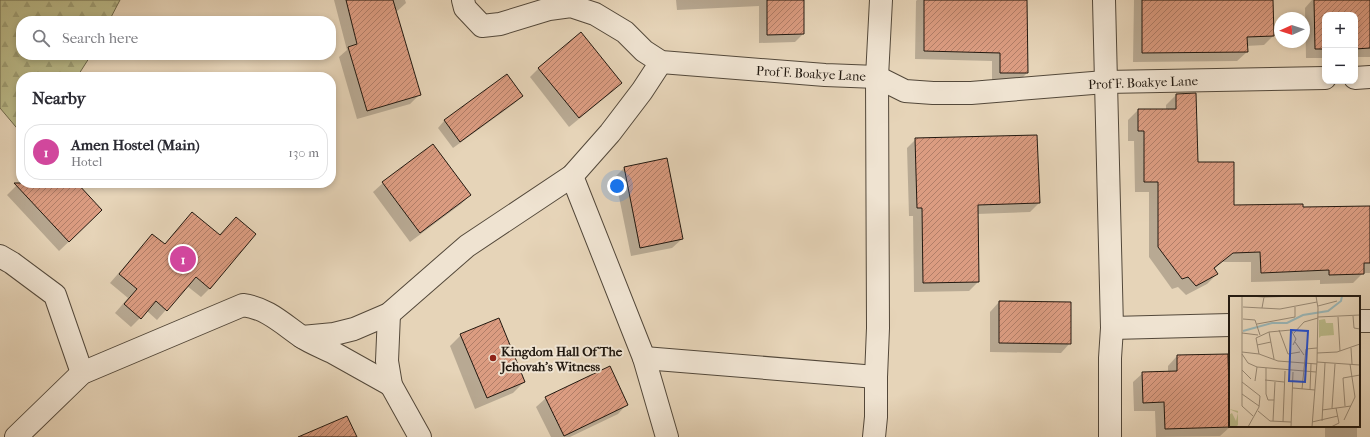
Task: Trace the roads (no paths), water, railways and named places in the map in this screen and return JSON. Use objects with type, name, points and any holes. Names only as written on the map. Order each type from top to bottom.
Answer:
[{"type":"street","name":"Prof F. Boakye Lane","points":[[463,0],[465,8],[482,26],[500,24],[549,9],[571,6],[595,14],[625,32],[644,51],[661,62],[825,75],[877,76],[905,91],[971,93],[1105,82],[1322,78]]},
{"type":"street","points":[[874,437],[876,417],[878,328],[877,76],[880,0]]},
{"type":"street","points":[[1104,0],[1112,328],[1110,358],[1110,437]]},
{"type":"street","points":[[302,337],[334,334],[354,329],[389,314],[467,246],[572,176],[610,133],[642,91],[661,62]]},
{"type":"street","points":[[1358,78],[1370,78]]},
{"type":"street","points":[[572,176],[644,358],[667,437]]},
{"type":"street","points":[[0,256],[12,263],[55,295],[82,373]]},
{"type":"street","points":[[16,437],[82,373],[243,305],[253,306],[268,313],[280,320],[302,337],[391,385]]},
{"type":"street","points":[[389,314],[387,361],[391,385],[420,437]]},
{"type":"street","points":[[1360,322],[1370,321]]},
{"type":"street","points":[[1112,328],[1229,325]]},
{"type":"street","points":[[644,358],[876,377]]},
{"type":"place","name":"Amen Hostel (Main)","points":[[183,259]]},
{"type":"place","name":"Kingdom Hall Of The Jehovah's Witness","points":[[493,358]]}]
